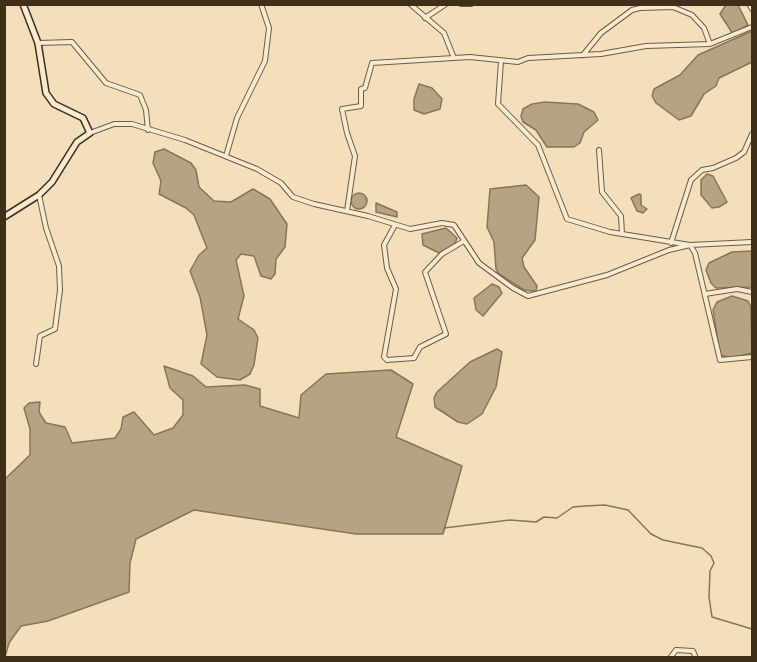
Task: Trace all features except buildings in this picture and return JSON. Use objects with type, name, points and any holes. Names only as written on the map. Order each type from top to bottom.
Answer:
[{"type":"street","points":[[23,4],[38,43],[46,93],[54,104],[82,118],[90,133]]},
{"type":"street","points":[[226,156],[234,125],[265,61],[269,33],[268,22],[261,4]]},
{"type":"street","points":[[410,4],[444,33],[454,58]]},
{"type":"street","points":[[425,18],[446,4]]},
{"type":"street","points":[[461,4],[471,4]]},
{"type":"street","points":[[749,4],[753,9]]},
{"type":"street","points":[[583,55],[601,33],[632,10],[640,8],[673,7],[692,15],[704,28],[710,45]]},
{"type":"street","points":[[346,211],[355,156],[346,133],[342,109],[361,106],[361,89],[365,88],[369,66],[470,57],[501,61],[583,55],[646,46],[710,45],[753,27]]},
{"type":"street","points":[[38,43],[72,42],[106,83],[140,95],[146,110],[148,130]]},
{"type":"street","points":[[501,61],[498,104],[538,145],[567,219],[622,234],[671,243],[690,245],[753,242]]},
{"type":"street","points":[[4,217],[39,195],[52,182],[77,142],[90,133],[114,124],[132,124],[185,140],[226,156],[281,183],[293,197],[410,229],[442,223],[454,225],[479,263],[528,296],[607,275],[669,250],[690,245]]},
{"type":"street","points":[[671,243],[691,180],[702,170],[736,158],[744,152],[753,134]]},
{"type":"street","points":[[599,150],[601,191],[621,216],[622,234]]},
{"type":"street","points":[[36,364],[40,336],[56,329],[60,290],[59,266],[46,228],[39,195]]},
{"type":"street","points":[[395,225],[384,246],[387,268],[396,289],[384,357],[387,360],[414,358],[420,347],[446,334],[425,272],[442,254],[464,242]]},
{"type":"street","points":[[690,245],[695,253],[720,360],[753,357]]},
{"type":"street","points":[[705,294],[738,289],[753,292]]},
{"type":"street","points":[[670,657],[676,650],[693,651],[696,657]]},
{"type":"shaded area","points":[[726,5],[738,5],[748,25],[733,34],[720,14]]},
{"type":"shaded area","points":[[752,31],[752,62],[719,78],[716,86],[704,94],[691,116],[679,120],[656,103],[652,96],[654,89],[680,75],[698,55]]},
{"type":"shaded area","points":[[419,84],[432,88],[442,99],[440,109],[424,114],[414,110],[414,99]]},
{"type":"shaded area","points":[[545,102],[578,104],[594,112],[598,120],[584,132],[580,143],[574,147],[547,147],[536,130],[523,122],[521,116],[523,109],[532,104]]},
{"type":"shaded area","points":[[164,149],[191,163],[196,170],[199,187],[214,201],[231,202],[253,189],[270,199],[287,224],[285,247],[276,259],[275,274],[271,279],[261,276],[254,256],[241,254],[236,260],[244,296],[238,319],[254,330],[258,338],[254,365],[250,374],[240,380],[217,377],[201,364],[207,335],[200,297],[190,271],[199,255],[207,248],[194,215],[186,208],[159,194],[161,181],[153,163],[155,152]]},
{"type":"shaded area","points":[[707,174],[713,176],[727,202],[719,207],[712,208],[701,195],[701,180]]},
{"type":"shaded area","points":[[526,185],[539,197],[535,240],[522,258],[524,267],[537,286],[536,291],[524,290],[499,274],[496,269],[494,242],[487,227],[490,189]]},
{"type":"shaded area","points":[[359,193],[365,195],[367,201],[365,207],[359,209],[353,207],[351,201],[353,195]]},
{"type":"shaded area","points":[[639,194],[641,205],[647,209],[643,213],[637,211],[631,198]]},
{"type":"shaded area","points":[[376,203],[397,212],[397,217],[376,212]]},
{"type":"shaded area","points":[[446,228],[457,238],[455,244],[439,253],[423,245],[422,234]]},
{"type":"shaded area","points":[[752,251],[752,287],[716,288],[711,283],[706,270],[709,263],[732,252]]},
{"type":"shaded area","points":[[492,284],[499,287],[502,293],[483,316],[476,310],[474,298]]},
{"type":"shaded area","points":[[732,296],[748,301],[751,307],[752,353],[731,358],[720,355],[713,310],[717,302]]},
{"type":"shaded area","points":[[497,349],[502,352],[496,387],[482,414],[467,424],[458,422],[435,407],[434,398],[437,392],[470,362]]},
{"type":"shaded area","points":[[164,366],[193,376],[206,387],[245,385],[260,389],[260,406],[299,418],[301,395],[326,374],[391,370],[413,384],[396,437],[462,466],[443,534],[356,534],[194,510],[136,539],[130,563],[129,592],[48,621],[21,626],[9,643],[5,657],[5,479],[30,455],[30,429],[24,408],[29,403],[40,402],[39,412],[46,423],[65,427],[72,443],[115,438],[121,429],[123,417],[134,412],[154,435],[173,428],[183,415],[183,400],[170,388]]},
{"type":"waterway","points":[[444,528],[510,520],[536,522],[544,517],[557,518],[573,507],[605,505],[628,510],[651,534],[663,540],[702,548],[711,556],[714,563],[710,571],[709,597],[712,617],[752,629]]}]
